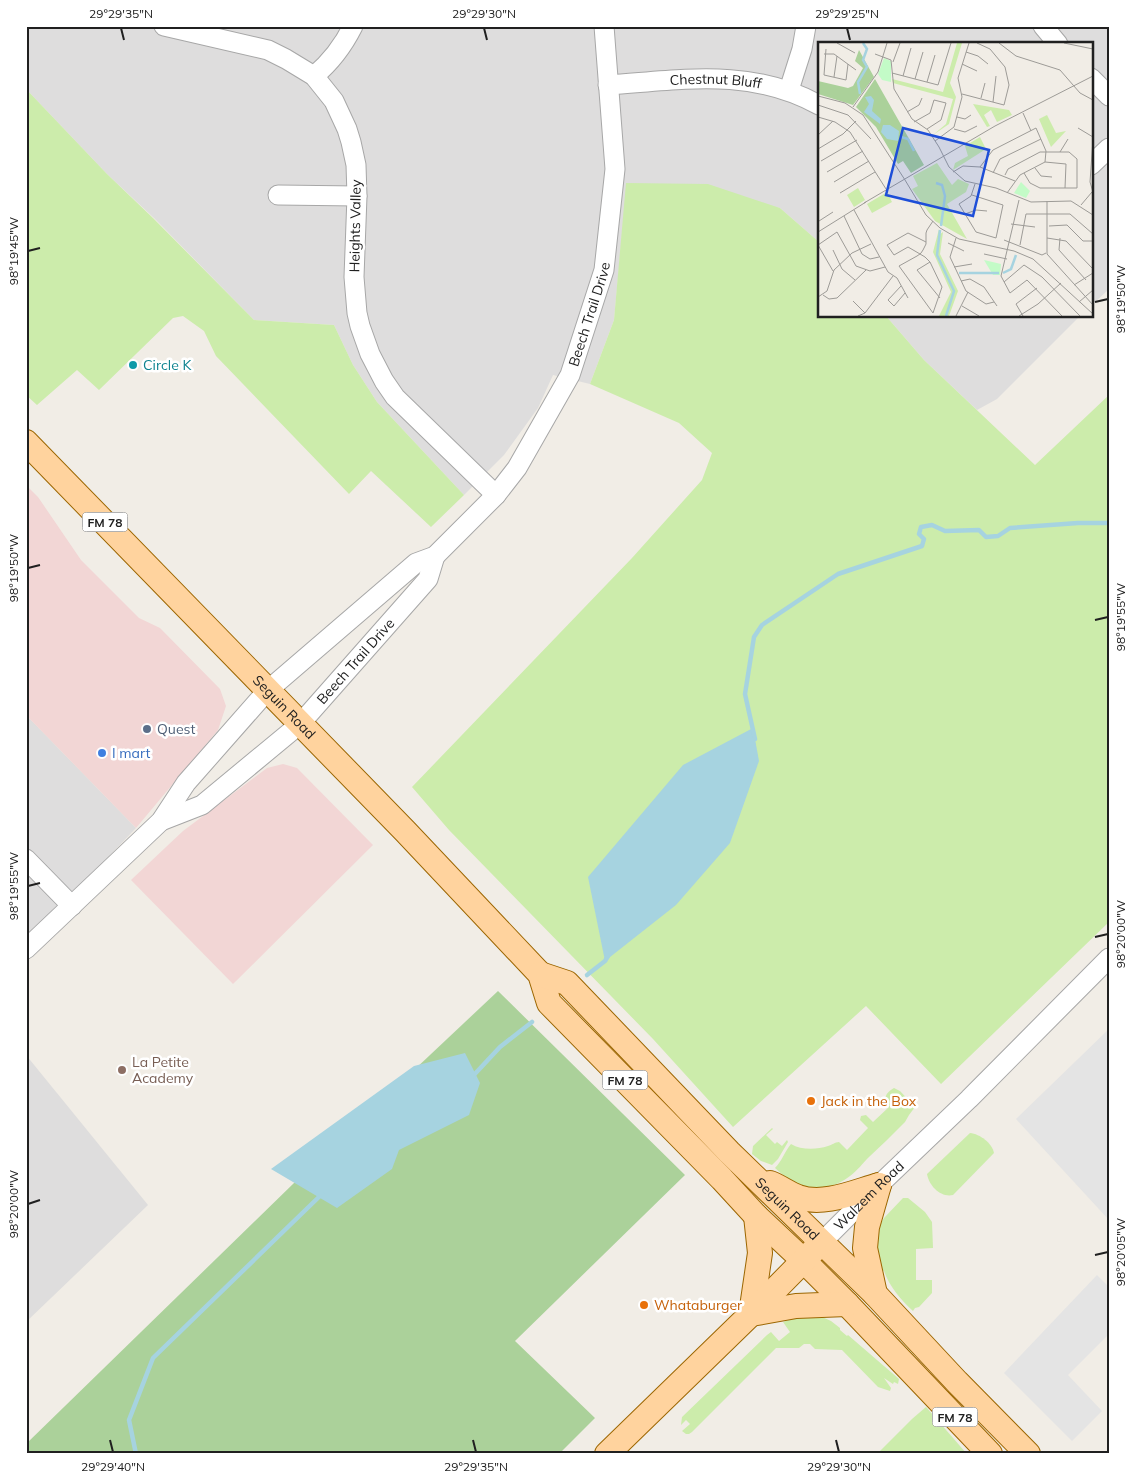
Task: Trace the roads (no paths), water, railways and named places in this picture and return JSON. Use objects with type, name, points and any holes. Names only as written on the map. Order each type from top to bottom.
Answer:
[{"type":"main road","name":"Seguin Road","points":[[26,442],[405,831],[540,974],[548,1003],[722,1179],[756,1216],[804,1260],[990,1454]]},
{"type":"main road","name":"Seguin Road","points":[[540,974],[567,983],[729,1152],[875,1294],[1021,1449]]},
{"type":"main road","points":[[754,1176],[779,1186],[798,1197],[812,1199],[829,1199],[879,1185]]},
{"type":"main road","points":[[875,1294],[865,1248],[867,1227],[879,1185]]},
{"type":"main road","points":[[756,1216],[760,1254],[751,1314],[796,1306],[847,1304]]},
{"type":"main road","name":"Walzem Road","points":[[607,1454],[822,1242]]},
{"type":"street","name":"Heights Valley","points":[[164,26],[268,50],[314,76],[334,101],[352,142],[356,165],[355,295],[360,326],[370,354],[395,397],[496,495]]},
{"type":"street","points":[[314,76],[328,64],[346,41],[352,26]]},
{"type":"street","name":"Beech Trail Drive","points":[[26,949],[161,821],[186,782],[267,691],[416,563],[435,556],[496,495],[517,468],[570,375],[604,270],[615,169],[604,26]]},
{"type":"street","points":[[789,90],[802,49],[806,26]]},
{"type":"street","points":[[1043,26],[1056,42]]},
{"type":"street","name":"Chestnut Bluff","points":[[608,85],[719,78],[744,80],[769,84],[789,90],[818,104]]},
{"type":"street","points":[[1092,79],[1109,96]]},
{"type":"street","points":[[1092,164],[1109,148]]},
{"type":"street","points":[[278,195],[356,196]]},
{"type":"street","name":"Beech Trail Drive","points":[[161,821],[202,805],[300,724],[428,579],[435,556]]},
{"type":"street","points":[[26,858],[72,906]]},
{"type":"street","name":"Walzem Road","points":[[822,1242],[969,1099],[1109,958]]},
{"type":"water","points":[[753,728],[759,761],[730,843],[676,905],[605,961],[588,877],[683,765]]},
{"type":"water","points":[[465,1053],[480,1083],[469,1115],[399,1150],[392,1169],[337,1208],[271,1169],[414,1066]]},
{"type":"waterway","points":[[755,739],[745,694],[754,637],[762,625],[838,574],[922,546],[924,539],[919,534],[921,527],[932,525],[945,531],[979,530],[986,537],[998,536],[1010,528],[1078,523],[1109,523]]},
{"type":"waterway","points":[[587,975],[605,961],[608,956]]},
{"type":"waterway","points":[[472,1077],[500,1047],[532,1022]]},
{"type":"waterway","points":[[136,1454],[129,1420],[153,1358],[322,1194]]},
{"type":"place","name":"Circle K","points":[[133,365]]},
{"type":"place","name":"Quest","points":[[147,729]]},
{"type":"place","name":"I mart","points":[[102,753]]},
{"type":"place","name":"La Petite Academy","points":[[122,1070]]},
{"type":"place","name":"Jack in the Box","points":[[811,1101]]},
{"type":"place","name":"Whataburger","points":[[644,1305]]}]
